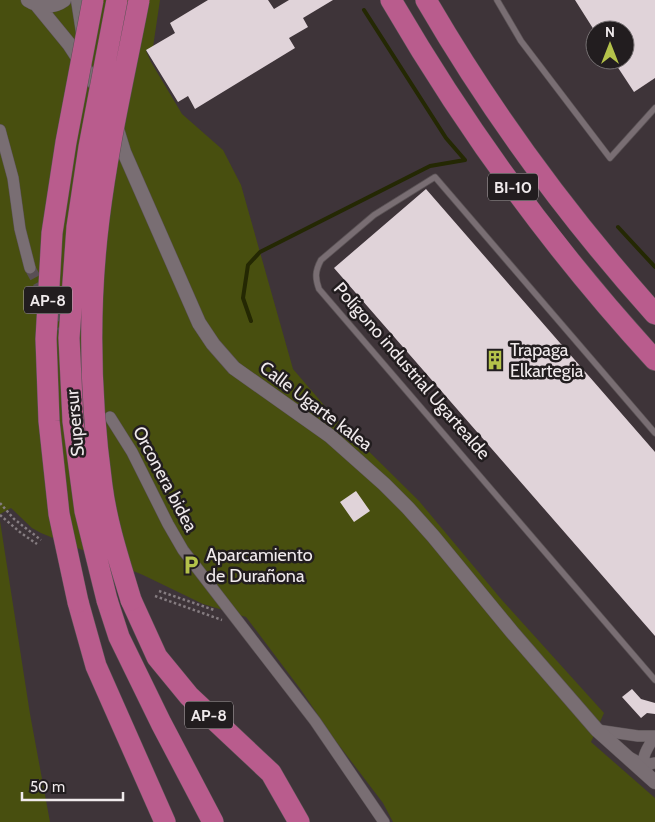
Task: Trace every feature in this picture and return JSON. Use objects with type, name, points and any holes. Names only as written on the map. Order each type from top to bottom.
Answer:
[{"type":"highway","name":"Supersur","points":[[93,0],[66,142],[52,233],[46,339],[49,421],[59,514],[78,602],[96,666],[166,822]]},
{"type":"highway","name":"Supersur","points":[[117,0],[89,148],[77,227],[69,338],[74,421],[85,511],[107,600],[119,637],[161,723],[213,822]]},
{"type":"highway","name":"AP-8","points":[[139,0],[108,156],[94,272],[91,336],[95,420],[102,488],[114,544],[131,600],[157,657],[189,696],[271,773],[299,822]]},
{"type":"highway","name":"BI-10","points":[[391,0],[465,118],[532,212],[589,284],[655,360]]},
{"type":"highway","name":"BI-10","points":[[426,0],[516,138],[578,223],[655,314]]},
{"type":"street","points":[[33,2],[49,6],[64,0]]},
{"type":"street","points":[[78,0],[90,74]]},
{"type":"street","name":"Calle Ugarte kalea","points":[[33,2],[69,44],[90,74],[111,110],[124,152],[199,323],[213,344],[234,368],[330,436],[384,484],[433,536],[512,632],[597,730],[655,780]]},
{"type":"street","points":[[0,130],[14,178],[20,229],[30,268]]},
{"type":"street","name":"Orconera bidea","points":[[110,417],[132,452],[183,550],[315,721],[384,822]]},
{"type":"street","points":[[597,730],[638,736],[655,736],[644,756],[650,764],[650,774],[655,780]]},
{"type":"street","points":[[610,743],[633,760],[650,764]]},
{"type":"lane","points":[[497,0],[522,41],[610,158],[655,108]]},
{"type":"lane","name":"Polígono industrial Ugartealde","points":[[655,433],[435,177],[374,215],[321,260],[316,269],[315,279],[319,289],[655,680]]},
{"type":"path","points":[[0,503],[14,519],[40,540]]},
{"type":"path","points":[[0,515],[36,544]]},
{"type":"path","points":[[160,591],[237,618]]},
{"type":"path","points":[[155,596],[244,628]]},
{"type":"green space","points":[[0,0],[160,0],[153,47],[146,51],[182,114],[223,150],[241,185],[293,369],[335,418],[419,501],[501,599],[604,713],[591,742],[655,798],[655,822],[393,822],[383,803],[246,617],[203,604],[143,575],[41,533],[32,528],[11,508],[0,514]]},
{"type":"green space","points":[[0,521],[30,714],[50,822],[0,822]]},
{"type":"building","points":[[208,0],[268,0],[274,9],[289,0],[333,0],[303,18],[308,27],[289,38],[295,48],[195,109],[188,96],[178,102],[146,50],[175,33],[170,23]]},
{"type":"building","points":[[575,0],[655,0],[655,78],[634,92],[620,70],[635,70],[635,20],[588,20]]},
{"type":"building","name":"Trapaga Elkartegia","points":[[426,189],[655,452],[655,636],[334,268]]},
{"type":"building","points":[[356,491],[370,511],[354,522],[340,502]]},
{"type":"building","points":[[632,689],[641,699],[655,703],[655,714],[647,713],[641,718],[622,697]]},
{"type":"waterway","points":[[251,321],[243,298],[248,265],[260,252],[430,166],[465,160],[446,138],[364,10]]},
{"type":"waterway","points":[[618,227],[655,267]]},
{"type":"tunnel","points":[[30,268],[67,336]]},
{"type":"place","name":"Trapaga Elkartegia","points":[[495,360]]},
{"type":"place","name":"Aparcamiento de Durañona","points":[[191,565]]}]
